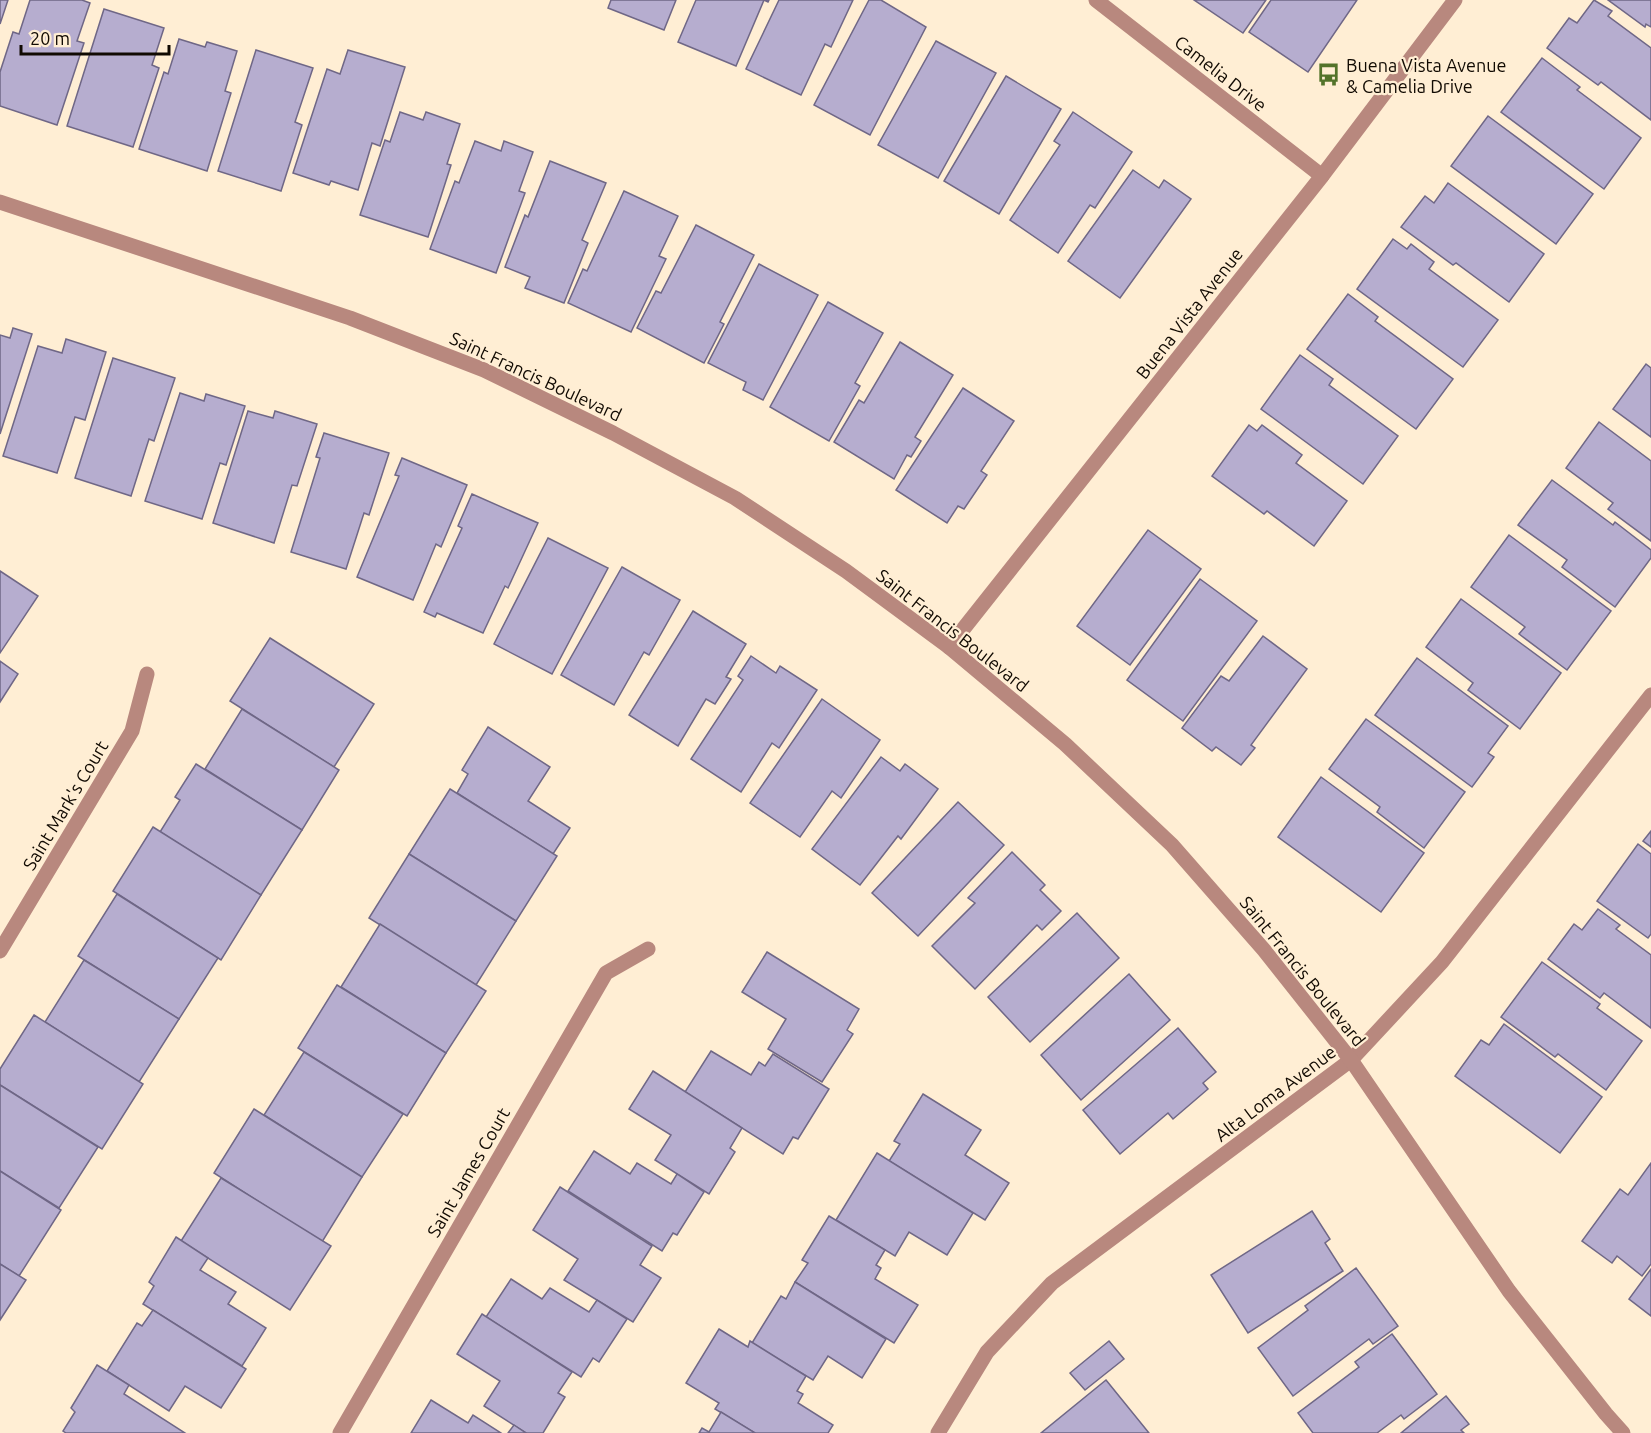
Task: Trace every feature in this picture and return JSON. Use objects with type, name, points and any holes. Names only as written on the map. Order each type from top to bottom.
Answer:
[{"type":"street","name":"Camelia Drive","points":[[1096,0],[1322,176]]},
{"type":"street","name":"Buena Vista Avenue","points":[[949,647],[1322,176],[1455,0]]},
{"type":"street","name":"Saint Francis Boulevard","points":[[0,202],[350,318],[484,370],[613,433],[735,498],[846,571],[949,647],[1065,744],[1172,845],[1264,950],[1352,1060],[1509,1291],[1623,1433]]},
{"type":"street","name":"Saint Mark's Court","points":[[0,951],[132,731],[147,674]]},
{"type":"street","name":"Alta Loma Avenue","points":[[938,1433],[987,1352],[1052,1283],[1352,1060],[1442,962],[1651,695]]},
{"type":"street","name":"Saint James Court","points":[[340,1433],[606,973],[648,949]]},
{"type":"building","points":[[0,0],[8,0],[0,24]]},
{"type":"building","points":[[30,0],[82,0],[90,3],[77,41],[84,43],[57,125],[0,106],[0,72],[13,32],[19,34]]},
{"type":"building","points":[[611,0],[676,0],[664,30],[608,8]]},
{"type":"building","points":[[696,0],[764,0],[736,66],[678,42]]},
{"type":"building","points":[[779,0],[853,0],[831,47],[825,44],[801,95],[746,69]]},
{"type":"building","points":[[869,0],[881,0],[926,27],[870,135],[814,105]]},
{"type":"building","points":[[1194,0],[1266,0],[1243,33]]},
{"type":"building","points":[[1271,0],[1357,0],[1308,72],[1249,32]]},
{"type":"building","points":[[1594,0],[1612,11],[1608,16],[1651,48],[1651,120],[1601,82],[1598,85],[1547,48],[1569,18],[1577,23]]},
{"type":"building","points":[[1608,0],[1651,0],[1651,27],[1646,24],[1645,27]]},
{"type":"building","points":[[104,9],[164,28],[152,65],[159,68],[133,147],[67,126]]},
{"type":"building","points":[[179,39],[205,47],[207,42],[237,51],[225,91],[231,93],[207,171],[139,149],[164,72],[168,74]]},
{"type":"building","points":[[936,41],[996,73],[938,178],[878,145]]},
{"type":"building","points":[[256,50],[313,68],[295,122],[302,125],[281,191],[218,171]]},
{"type":"building","points":[[348,50],[405,67],[380,146],[372,143],[358,190],[331,181],[329,185],[293,173],[327,69],[340,74]]},
{"type":"building","points":[[1542,58],[1580,87],[1577,90],[1641,138],[1604,189],[1501,112]]},
{"type":"building","points":[[1006,76],[1061,109],[999,214],[944,181]]},
{"type":"building","points":[[400,112],[423,120],[426,112],[460,124],[447,164],[451,165],[428,237],[360,215],[385,140],[390,142]]},
{"type":"building","points":[[1073,112],[1132,152],[1095,208],[1090,205],[1058,253],[1010,220],[1060,145],[1054,141]]},
{"type":"building","points":[[1488,116],[1593,194],[1556,244],[1451,166]]},
{"type":"building","points":[[475,141],[501,151],[504,141],[533,152],[519,191],[525,193],[496,273],[430,249],[455,181],[459,183]]},
{"type":"building","points":[[550,161],[606,183],[582,240],[588,243],[564,303],[525,288],[530,277],[505,267],[525,215],[528,217]]},
{"type":"building","points":[[1133,170],[1159,188],[1164,180],[1191,199],[1120,298],[1068,261]]},
{"type":"building","points":[[1448,183],[1544,254],[1509,302],[1456,263],[1453,265],[1401,227],[1425,196],[1434,203]]},
{"type":"building","points":[[624,191],[678,216],[659,256],[666,259],[631,332],[568,303],[583,269],[587,271]]},
{"type":"building","points":[[696,225],[754,255],[720,322],[724,324],[704,363],[637,328],[656,291],[661,293]]},
{"type":"building","points":[[1393,239],[1407,249],[1411,244],[1434,262],[1429,269],[1498,320],[1463,367],[1357,289]]},
{"type":"building","points":[[759,264],[818,295],[763,400],[743,390],[746,382],[708,363]]},
{"type":"building","points":[[1348,294],[1378,317],[1375,321],[1453,379],[1416,429],[1307,349]]},
{"type":"building","points":[[828,302],[883,333],[855,383],[860,386],[829,441],[770,407]]},
{"type":"building","points":[[13,328],[32,334],[0,434],[0,335],[10,338]]},
{"type":"building","points":[[66,339],[106,352],[85,420],[75,417],[57,473],[3,456],[38,346],[62,353]]},
{"type":"building","points":[[900,342],[953,375],[915,437],[921,441],[911,457],[907,455],[894,479],[834,442],[859,400],[864,403]]},
{"type":"building","points":[[1300,355],[1333,379],[1329,385],[1398,436],[1363,484],[1261,409]]},
{"type":"building","points":[[113,358],[175,378],[154,441],[149,439],[131,496],[75,478]]},
{"type":"building","points":[[1646,364],[1651,368],[1651,437],[1613,409]]},
{"type":"building","points":[[963,388],[1014,421],[981,471],[987,475],[964,509],[958,506],[947,523],[896,490]]},
{"type":"building","points":[[180,393],[204,401],[206,394],[245,406],[226,465],[220,463],[202,519],[145,501]]},
{"type":"building","points":[[248,411],[273,418],[275,411],[317,424],[297,486],[292,485],[274,543],[213,523]]},
{"type":"building","points":[[1599,422],[1651,461],[1651,541],[1608,509],[1613,503],[1566,468]]},
{"type":"building","points":[[1249,425],[1257,431],[1262,425],[1302,455],[1296,463],[1347,501],[1314,546],[1267,511],[1264,514],[1212,476]]},
{"type":"building","points":[[324,433],[389,453],[369,515],[364,513],[346,569],[291,552],[320,458],[316,457]]},
{"type":"building","points":[[402,458],[467,485],[441,547],[436,544],[413,600],[357,577],[399,476],[395,475]]},
{"type":"building","points":[[1552,480],[1613,525],[1615,522],[1651,550],[1651,558],[1615,607],[1562,567],[1567,560],[1518,525]]},
{"type":"building","points":[[472,494],[538,523],[508,588],[505,586],[483,633],[437,613],[435,617],[424,612],[462,528],[458,526]]},
{"type":"building","points":[[1148,530],[1201,569],[1130,665],[1077,626]]},
{"type":"building","points":[[1509,535],[1611,611],[1567,670],[1519,634],[1525,627],[1471,587]]},
{"type":"building","points":[[548,538],[608,568],[552,674],[494,644]]},
{"type":"building","points":[[622,567],[680,600],[649,655],[644,652],[614,705],[561,675]]},
{"type":"building","points":[[0,571],[38,596],[0,653]]},
{"type":"building","points":[[1200,579],[1257,621],[1183,721],[1127,680]]},
{"type":"building","points":[[1461,599],[1561,673],[1520,729],[1468,690],[1473,683],[1426,647]]},
{"type":"building","points":[[693,611],[746,644],[726,677],[731,679],[715,704],[706,699],[678,746],[629,715]]},
{"type":"building","points":[[1263,636],[1307,669],[1251,745],[1255,748],[1241,765],[1216,747],[1212,751],[1182,728],[1221,676],[1229,681]]},
{"type":"building","points":[[270,638],[374,704],[334,767],[230,701]]},
{"type":"building","points":[[751,656],[776,673],[780,666],[817,690],[779,748],[772,743],[741,792],[691,759],[743,680],[738,676]]},
{"type":"building","points":[[1417,658],[1508,726],[1488,753],[1494,757],[1472,787],[1375,715]]},
{"type":"building","points":[[0,661],[18,674],[0,702]]},
{"type":"building","points":[[822,699],[880,740],[841,798],[832,791],[800,837],[750,803]]},
{"type":"building","points":[[242,709],[339,770],[302,830],[205,769]]},
{"type":"building","points":[[1366,719],[1465,792],[1424,848],[1377,812],[1380,807],[1329,769]]},
{"type":"building","points":[[488,727],[550,767],[528,801],[570,828],[553,854],[457,793],[468,774],[462,770]]},
{"type":"building","points":[[881,757],[900,771],[905,764],[938,789],[901,839],[898,836],[860,885],[812,849]]},
{"type":"building","points":[[196,764],[302,830],[261,895],[160,832],[180,800],[175,797]]},
{"type":"building","points":[[1321,777],[1424,853],[1381,912],[1278,837]]},
{"type":"building","points":[[450,789],[557,856],[516,921],[409,854]]},
{"type":"building","points":[[958,802],[1004,845],[918,936],[872,893]]},
{"type":"building","points":[[153,827],[261,895],[221,960],[113,891]]},
{"type":"building","points":[[1651,831],[1651,847],[1643,841]]},
{"type":"building","points":[[1638,844],[1651,854],[1651,934],[1648,938],[1597,901]]},
{"type":"building","points":[[1012,852],[1045,885],[1040,890],[1061,911],[1042,930],[1037,925],[975,989],[932,946],[975,903],[968,898]]},
{"type":"building","points":[[409,854],[516,921],[476,985],[369,918]]},
{"type":"building","points":[[117,894],[218,958],[179,1019],[78,956]]},
{"type":"building","points":[[1598,909],[1620,925],[1616,929],[1651,955],[1651,1028],[1604,993],[1600,998],[1548,959],[1574,924],[1582,930]]},
{"type":"building","points":[[1077,913],[1119,958],[1030,1042],[988,997]]},
{"type":"building","points":[[380,924],[486,991],[446,1053],[341,987]]},
{"type":"building","points":[[767,952],[859,1009],[847,1030],[853,1034],[822,1082],[768,1049],[786,1019],[742,992]]},
{"type":"building","points":[[84,960],[179,1019],[139,1082],[45,1022]]},
{"type":"building","points":[[1542,962],[1600,1004],[1597,1008],[1642,1041],[1606,1090],[1558,1054],[1555,1057],[1501,1017]]},
{"type":"building","points":[[1129,974],[1170,1020],[1081,1100],[1041,1055]]},
{"type":"building","points":[[337,985],[446,1053],[407,1116],[298,1048]]},
{"type":"building","points":[[34,1015],[143,1084],[102,1149],[0,1085],[0,1069]]},
{"type":"building","points":[[1504,1024],[1602,1097],[1560,1153],[1455,1076],[1481,1040],[1489,1045]]},
{"type":"building","points":[[1178,1028],[1216,1072],[1203,1083],[1208,1089],[1173,1119],[1168,1113],[1120,1154],[1083,1110]]},
{"type":"building","points":[[711,1051],[751,1075],[759,1062],[765,1066],[773,1054],[829,1089],[798,1139],[793,1137],[783,1154],[685,1092]]},
{"type":"building","points":[[304,1052],[403,1114],[362,1177],[264,1115]]},
{"type":"building","points":[[653,1071],[742,1128],[730,1148],[735,1152],[709,1194],[655,1160],[671,1135],[629,1109]]},
{"type":"building","points":[[0,1085],[98,1147],[59,1208],[0,1171]]},
{"type":"building","points":[[923,1094],[981,1130],[965,1155],[1009,1183],[985,1220],[889,1161],[900,1144],[894,1141]]},
{"type":"building","points":[[254,1109],[362,1177],[322,1242],[214,1173]]},
{"type":"building","points":[[594,1151],[630,1174],[637,1163],[671,1184],[677,1174],[704,1192],[677,1235],[673,1233],[662,1251],[568,1191]]},
{"type":"building","points":[[877,1153],[973,1213],[947,1255],[909,1232],[895,1256],[836,1220]]},
{"type":"building","points":[[1651,1163],[1651,1264],[1642,1276],[1617,1256],[1612,1263],[1582,1241],[1620,1189],[1628,1195]]},
{"type":"building","points":[[0,1171],[61,1210],[19,1276],[0,1264]]},
{"type":"building","points":[[221,1178],[331,1246],[290,1310],[181,1241]]},
{"type":"building","points":[[560,1187],[652,1246],[640,1265],[661,1278],[633,1322],[564,1280],[578,1259],[533,1230]]},
{"type":"building","points":[[1312,1211],[1330,1239],[1325,1243],[1343,1271],[1248,1333],[1211,1275]]},
{"type":"building","points":[[829,1216],[885,1250],[876,1265],[881,1268],[875,1279],[918,1305],[894,1343],[795,1282],[808,1263],[802,1260]]},
{"type":"building","points":[[176,1237],[208,1258],[200,1270],[236,1292],[228,1304],[266,1328],[242,1366],[143,1304],[154,1286],[149,1282]]},
{"type":"building","points":[[0,1264],[26,1280],[0,1320]]},
{"type":"building","points":[[1356,1268],[1398,1326],[1373,1344],[1369,1339],[1293,1396],[1258,1348],[1308,1310],[1305,1306]]},
{"type":"building","points":[[1651,1269],[1651,1316],[1629,1299]]},
{"type":"building","points":[[511,1279],[542,1299],[550,1288],[589,1312],[597,1300],[627,1319],[599,1362],[593,1358],[581,1377],[486,1317]]},
{"type":"building","points":[[795,1282],[886,1339],[862,1378],[828,1356],[813,1380],[752,1343],[781,1296],[786,1299]]},
{"type":"building","points":[[153,1310],[246,1369],[221,1408],[185,1386],[169,1411],[107,1371],[137,1323],[142,1326]]},
{"type":"building","points":[[482,1314],[572,1372],[558,1393],[565,1397],[543,1433],[526,1433],[484,1406],[500,1381],[457,1354]]},
{"type":"building","points":[[719,1329],[748,1347],[750,1341],[806,1376],[797,1391],[803,1394],[798,1403],[833,1425],[828,1433],[755,1433],[715,1409],[719,1403],[686,1383]]},
{"type":"building","points":[[1392,1334],[1437,1394],[1404,1419],[1401,1415],[1377,1433],[1313,1433],[1298,1413],[1359,1367],[1355,1362]]},
{"type":"building","points":[[1109,1341],[1124,1359],[1085,1390],[1070,1373]]},
{"type":"building","points":[[97,1365],[129,1385],[124,1394],[185,1433],[66,1433],[63,1431],[75,1412],[71,1408]]},
{"type":"building","points":[[1106,1380],[1149,1433],[1041,1433]]},
{"type":"building","points":[[1446,1396],[1469,1424],[1461,1430],[1464,1433],[1401,1433]]},
{"type":"building","points":[[431,1400],[468,1423],[473,1415],[501,1433],[411,1433]]},
{"type":"building","points":[[721,1412],[755,1433],[699,1433],[702,1428],[709,1432]]},
{"type":"building","points":[[514,1425],[526,1433],[508,1433]]},
{"type":"place","name":"Buena Vista Avenue & Camelia Drive","points":[[1328,75]]}]
